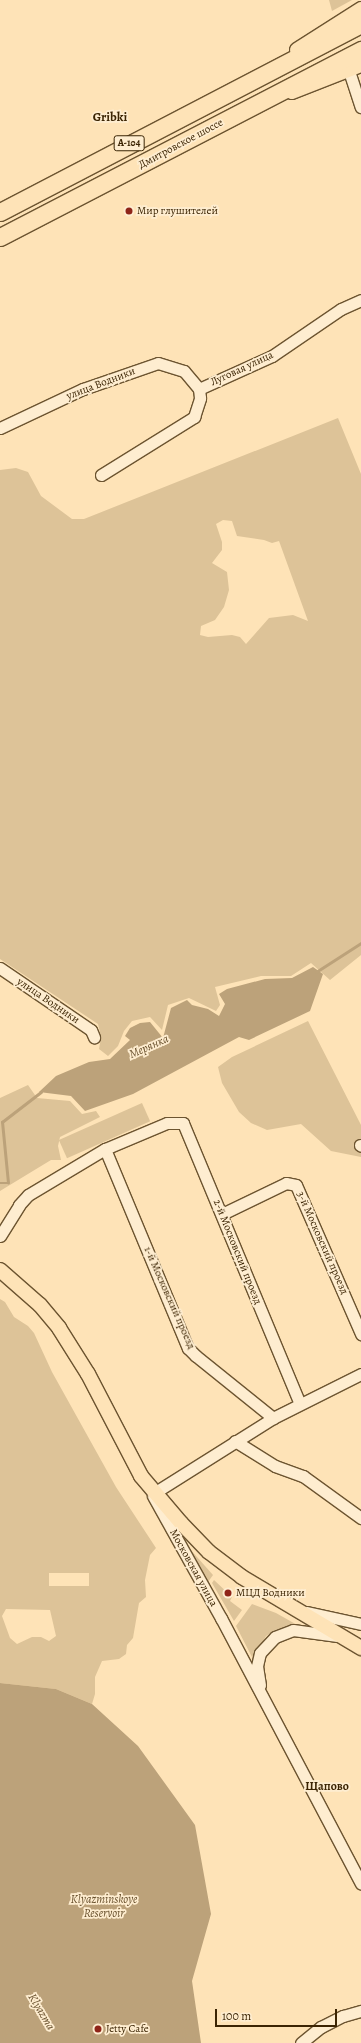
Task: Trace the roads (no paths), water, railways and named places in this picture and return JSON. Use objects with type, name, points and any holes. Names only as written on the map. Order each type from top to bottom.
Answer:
[{"type":"highway","points":[[259,76],[361,24]]},
{"type":"highway","name":"Дмитровское шоссе","points":[[0,237],[361,50]]},
{"type":"highway","name":"А-104","points":[[0,212],[259,76]]},
{"type":"main road","points":[[259,76],[361,10]]},
{"type":"main road","points":[[259,102],[355,68]]},
{"type":"main road","name":"Московская улица","points":[[0,1270],[40,1305],[59,1328],[88,1374],[141,1476]]},
{"type":"main road","points":[[141,1476],[154,1493],[209,1552],[242,1577],[286,1605],[361,1648]]},
{"type":"main road","points":[[286,1605],[301,1610],[361,1639]]},
{"type":"street","points":[[355,68],[361,107]]},
{"type":"street","name":"Луговая улица","points":[[101,475],[194,417],[200,398],[199,389],[272,356],[341,309],[361,300]]},
{"type":"street","name":"улица Водники","points":[[0,428],[83,389],[158,363],[184,372],[199,389]]},
{"type":"street","name":"улица Водники","points":[[0,968],[91,1030],[94,1036]]},
{"type":"street","name":"2-й Московский проезд","points":[[105,1149],[174,1121],[185,1124],[300,1404]]},
{"type":"street","points":[[0,1236],[28,1195],[105,1149]]},
{"type":"street","name":"1-й Московский проезд","points":[[105,1149],[188,1348],[273,1418]]},
{"type":"street","name":"3-й Московский проезд","points":[[222,1214],[286,1183],[296,1185],[361,1334]]},
{"type":"street","points":[[154,1493],[273,1418],[361,1374]]},
{"type":"street","points":[[235,1441],[275,1466],[302,1476],[361,1518]]},
{"type":"street","name":"Московская улица","points":[[141,1476],[361,1883]]},
{"type":"street","points":[[301,1610],[361,1624]]},
{"type":"street","points":[[265,1703],[258,1678],[257,1666],[260,1653],[275,1636],[294,1630],[343,1637]]},
{"type":"street","points":[[301,2043],[322,2027],[343,2016],[361,2011]]},
{"type":"water","points":[[313,967],[323,974],[310,1011],[249,1040],[239,1037],[133,1094],[85,1111],[71,1096],[39,1092],[56,1076],[89,1062],[110,1059],[130,1040],[125,1036],[130,1028],[140,1023],[150,1022],[163,1038],[171,1008],[187,1000],[192,1005],[208,1009],[219,1016],[225,1004],[219,994],[227,989],[265,979],[292,978]]},
{"type":"water","name":"Klyazminskoye Reservoir","points":[[0,1683],[56,1689],[92,1704],[138,1746],[195,1825],[211,1914],[192,1981],[201,2043],[0,2043]]},
{"type":"waterway","name":"Мерянка","points":[[316,972],[361,943]]},
{"type":"waterway","name":"Мерянка","points":[[0,1183],[8,1183],[2,1122],[41,1092]]},
{"type":"place","name":"Мир глушителей","points":[[129,211]]},
{"type":"place","name":"МЦД Водники","points":[[228,1593]]},
{"type":"place","name":"Jetty Cafe","points":[[98,2029]]},
{"type":"district","name":"Gribki","points":[[110,117]]},
{"type":"district","name":"Щапово","points":[[327,1787]]},
{"type":"water label","name":"Klyazma","points":[[41,2012]]}]
